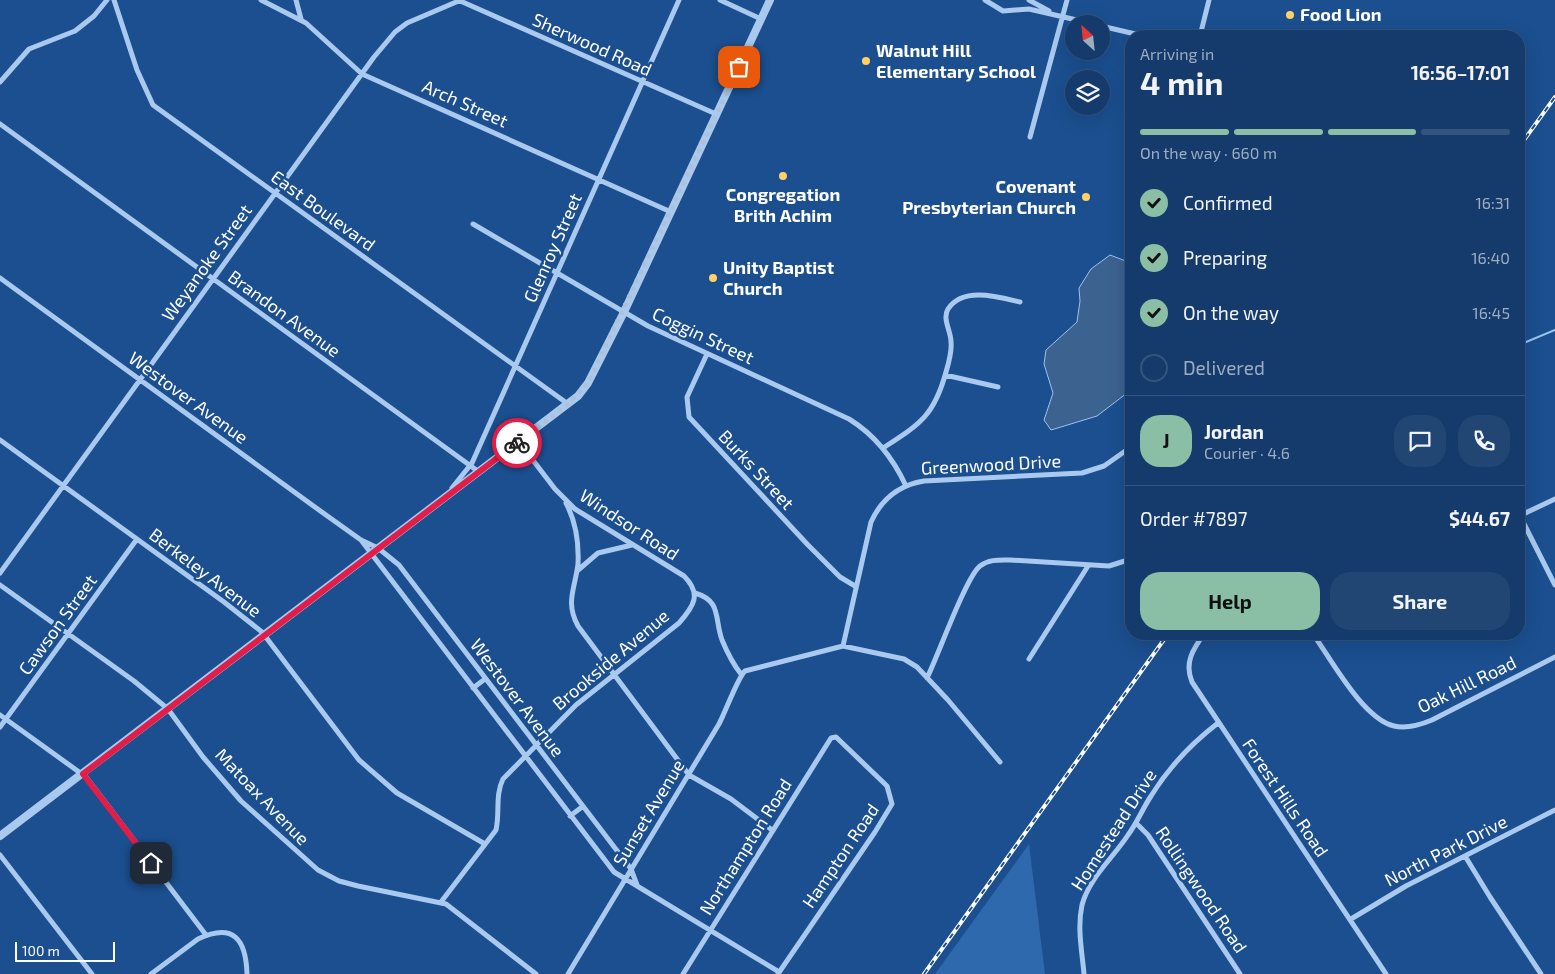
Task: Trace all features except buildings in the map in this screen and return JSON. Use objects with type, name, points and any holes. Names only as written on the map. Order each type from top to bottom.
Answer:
[{"type":"street","points":[[0,82],[29,49],[75,31],[94,16],[108,0]]},
{"type":"street","name":"East Boulevard","points":[[114,0],[137,70],[153,105],[568,404]]},
{"type":"street","name":"Arch Street","points":[[261,0],[301,19],[362,74],[671,212]]},
{"type":"street","points":[[296,0],[301,19]]},
{"type":"street","name":"Weyanoke Street","points":[[0,573],[362,74],[401,28],[418,17],[459,0]]},
{"type":"street","name":"Sherwood Road","points":[[459,0],[642,83],[716,114]]},
{"type":"street","name":"Glenroy Street","points":[[442,500],[471,466],[679,0]]},
{"type":"street","points":[[720,0],[761,19]]},
{"type":"street","points":[[0,836],[519,442],[568,404],[588,383],[624,312],[770,0]]},
{"type":"street","points":[[985,0],[1003,11],[1029,9],[1063,16]]},
{"type":"street","points":[[1029,0],[1051,13]]},
{"type":"street","points":[[1030,137],[1067,0]]},
{"type":"street","points":[[1202,30],[1209,0]]},
{"type":"street","points":[[1110,28],[1125,32]]},
{"type":"street","name":"Brandon Avenue","points":[[0,124],[479,472]]},
{"type":"street","name":"Coggin Street","points":[[473,224],[624,312],[707,354],[849,419],[868,433],[883,448],[906,486]]},
{"type":"street","name":"Westover Avenue","points":[[0,278],[361,540],[378,548],[409,578],[631,869],[637,885]]},
{"type":"street","points":[[883,448],[914,428],[929,413],[938,399],[951,347],[945,316],[953,303],[961,299],[981,295],[1020,302]]},
{"type":"street","name":"Burks Street","points":[[707,354],[687,397],[687,411],[693,422],[814,551],[840,577],[855,586]]},
{"type":"street","points":[[945,375],[998,386]]},
{"type":"street","name":"Berkeley Avenue","points":[[0,440],[224,602],[265,635],[365,766],[397,793],[485,844]]},
{"type":"street","name":"Windsor Road","points":[[519,442],[563,498],[585,516],[684,576],[690,582],[695,592]]},
{"type":"street","name":"Greenwood Drive","points":[[843,646],[855,586],[874,514],[892,493],[906,486],[924,481],[1082,473],[1104,466],[1125,451]]},
{"type":"street","points":[[563,498],[576,532],[577,572],[570,608],[573,617],[689,775],[731,799],[772,830]]},
{"type":"street","points":[[1525,513],[1555,499]]},
{"type":"street","points":[[1525,528],[1555,585]]},
{"type":"street","name":"Cawson Street","points":[[0,727],[137,539]]},
{"type":"street","name":"Westover Avenue","points":[[361,540],[614,872],[624,880],[637,885],[778,973]]},
{"type":"street","points":[[577,572],[598,553],[633,544]]},
{"type":"street","points":[[927,678],[971,578],[979,567],[990,561],[1010,560],[1088,566],[1109,566],[1125,561]]},
{"type":"street","points":[[1029,659],[1088,566]]},
{"type":"street","name":"Matoax Avenue","points":[[0,585],[134,681],[168,709],[203,757],[241,801],[318,870],[340,881],[358,886],[441,902],[453,908],[536,974]]},
{"type":"street","points":[[695,592],[710,599],[716,609],[722,638],[735,666],[741,674],[752,669],[843,646],[904,659],[917,667],[1000,762]]},
{"type":"street","name":"Brookside Avenue","points":[[441,902],[496,830],[500,785],[524,756],[576,705],[678,623],[690,608],[695,592]]},
{"type":"street","name":"Forest Hills Road","points":[[1200,640],[1193,650],[1188,671],[1192,682],[1386,974]]},
{"type":"street","name":"Oak Hill Road","points":[[1317,640],[1371,713],[1385,723],[1401,727],[1420,725],[1432,720],[1555,657]]},
{"type":"street","name":"Sunset Avenue","points":[[568,974],[729,706],[741,674]]},
{"type":"street","points":[[473,688],[485,679]]},
{"type":"street","points":[[0,715],[83,774],[206,935]]},
{"type":"street","name":"Homestead Drive","points":[[1084,974],[1080,929],[1086,896],[1094,879],[1136,823],[1150,797],[1171,768],[1200,737],[1218,723]]},
{"type":"street","name":"Northampton Road","points":[[683,974],[772,830],[834,736]]},
{"type":"street","name":"Hampton Road","points":[[778,973],[875,832],[892,804],[887,786],[844,743],[834,736]]},
{"type":"street","points":[[570,816],[582,807]]},
{"type":"street","name":"North Park Drive","points":[[1351,920],[1406,886],[1555,810]]},
{"type":"street","name":"Rollingwood Road","points":[[1136,823],[1148,834],[1240,974]]},
{"type":"street","points":[[0,855],[92,974]]},
{"type":"street","points":[[1465,856],[1541,974]]},
{"type":"street","points":[[151,974],[198,939],[206,935],[228,934],[239,940],[246,951],[247,974]]},
{"type":"shaded area","points":[[1110,255],[1125,261],[1125,395],[1097,416],[1051,430],[1044,420],[1053,393],[1044,364],[1046,350],[1077,322],[1080,301],[1079,288],[1091,269]]},
{"type":"shaded area","points":[[1029,844],[1045,974],[935,974]]},
{"type":"waterway","points":[[1525,342],[1555,330]]},
{"type":"railway","points":[[1525,139],[1555,97]]},
{"type":"railway","points":[[924,974],[1164,640]]},
{"type":"way so far","points":[[517,443],[578,396],[588,383],[624,312],[739,67]]},
{"type":"place","name":"Food Lion","points":[[1290,15]]},
{"type":"place","name":"Walnut Hill Elementary School","points":[[866,61]]},
{"type":"place","name":"Congregation Brith Achim","points":[[783,176]]},
{"type":"place","name":"Covenant Presbyterian Church","points":[[1086,197]]},
{"type":"place","name":"Unity Baptist Church","points":[[713,278]]},
{"type":"route","points":[[151,863],[83,774],[517,443]]}]
